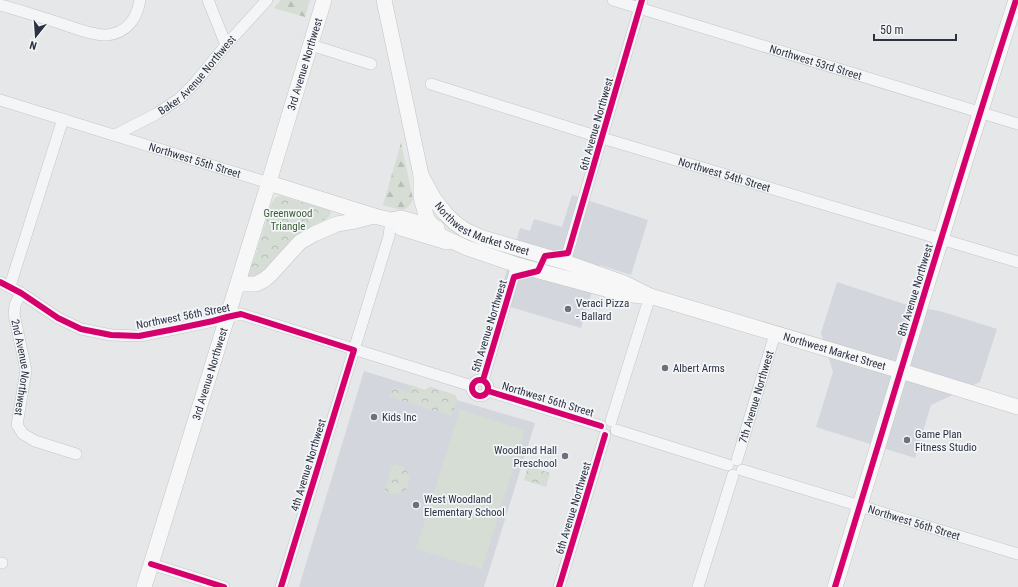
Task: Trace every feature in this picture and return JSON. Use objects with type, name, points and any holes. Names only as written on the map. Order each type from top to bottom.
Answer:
[{"type":"main road","name":"3rd Avenue Northwest","points":[[144,587],[324,0]]},
{"type":"main road","name":"Northwest Market Street","points":[[384,0],[421,176],[421,197],[427,219],[441,236],[467,248],[517,265],[624,294],[650,296]]},
{"type":"main road","name":"8th Avenue Northwest","points":[[835,587],[941,239],[1016,0]]},
{"type":"main road","name":"Northwest Market Street","points":[[421,176],[434,199],[445,213],[465,230],[483,238],[565,262],[624,283],[650,296],[1018,407]]},
{"type":"main road","name":"Northwest 55th Street","points":[[269,183],[374,216],[391,220],[401,218],[442,229],[469,240],[497,242]]},
{"type":"main road","points":[[238,284],[256,284],[264,280],[300,242],[314,234],[337,224],[374,216]]},
{"type":"main road","name":"Northwest 55th Street","points":[[391,220],[400,228],[467,248]]},
{"type":"street","points":[[0,5],[90,32],[107,35],[121,30],[131,23],[137,14],[140,0]]},
{"type":"street","points":[[208,0],[226,45]]},
{"type":"street","name":"Baker Avenue Northwest","points":[[115,135],[156,114],[179,99],[194,84],[226,45],[267,0]]},
{"type":"street","name":"Northwest 53rd Street","points":[[613,0],[641,4],[1018,124]]},
{"type":"street","name":"6th Avenue Northwest","points":[[565,262],[641,4]]},
{"type":"street","points":[[311,45],[371,64]]},
{"type":"street","name":"Northwest 54th Street","points":[[431,84],[602,138],[1018,262]]},
{"type":"street","name":"Northwest 55th Street","points":[[0,100],[269,183]]},
{"type":"street","points":[[5,284],[63,119]]},
{"type":"street","name":"4th Avenue Northwest","points":[[281,587],[389,236],[391,220]]},
{"type":"street","name":"5th Avenue Northwest","points":[[483,380],[517,265]]},
{"type":"street","name":"Northwest 56th Street","points":[[5,284],[58,318],[81,329],[111,335],[139,336],[241,314],[472,386]]},
{"type":"street","name":"2nd Avenue Northwest","points":[[21,293],[14,305],[14,314],[26,370],[17,425],[23,434],[35,441],[76,454]]},
{"type":"street","name":"6th Avenue Northwest","points":[[559,587],[650,296]]},
{"type":"street","name":"7th Avenue Northwest","points":[[698,587],[775,334]]},
{"type":"street","points":[[483,380],[488,386],[488,391],[485,395],[479,396],[474,394],[472,386],[476,381],[483,380]]},
{"type":"street","name":"Northwest 56th Street","points":[[488,391],[1018,554]]},
{"type":"street","points":[[151,564],[224,587]]},
{"type":"shaded area","points":[[572,195],[648,220],[631,275],[600,265],[581,328],[497,303],[520,228],[530,231],[534,219],[562,227]]},
{"type":"shaded area","points":[[837,282],[904,304],[943,312],[997,329],[980,382],[931,405],[915,458],[816,427],[833,372],[821,333]]},
{"type":"shaded area","name":"West Woodland Elementary School","points":[[364,371],[425,390],[430,387],[455,395],[457,400],[535,423],[484,587],[299,587]]},
{"type":"green space","points":[[281,0],[310,0],[305,17],[274,8]]},
{"type":"green space","points":[[401,143],[413,199],[405,209],[401,210],[383,205]]},
{"type":"green space","name":"Greenwood Triangle","points":[[281,196],[329,210],[331,212],[329,217],[309,228],[294,239],[264,277],[246,278],[250,263],[255,257],[272,202],[276,197]]},
{"type":"green space","points":[[411,385],[425,390],[430,387],[455,395],[457,400],[452,416],[390,397],[393,387],[409,392]]},
{"type":"green space","points":[[460,409],[525,430],[482,569],[416,549]]},
{"type":"green space","points":[[393,463],[404,467],[410,477],[406,490],[395,495],[384,492]]},
{"type":"green space","points":[[528,466],[550,473],[546,487],[524,480]]},
{"type":"cycle path","points":[[483,380],[514,277],[538,271],[545,256],[568,253],[642,0]]},
{"type":"cycle path","points":[[835,587],[1016,0]]},
{"type":"cycle path","points":[[0,282],[21,293],[58,318],[81,329],[111,335],[139,336],[241,314],[354,350],[281,587]]},
{"type":"cycle path","points":[[477,380],[483,380],[488,385],[488,388],[486,394],[483,396],[477,396],[472,391],[472,385],[477,380]]},
{"type":"cycle path","points":[[488,391],[601,426]]},
{"type":"cycle path","points":[[559,587],[605,435]]},
{"type":"cycle path","points":[[151,564],[224,587]]},
{"type":"place","name":"Veraci Pizza - Ballard","points":[[568,309]]},
{"type":"place","name":"Albert Arms","points":[[665,368]]},
{"type":"place","name":"Kids Inc","points":[[374,417]]},
{"type":"place","name":"Game Plan Fitness Studio","points":[[907,440]]},
{"type":"place","name":"Woodland Hall Preschool","points":[[565,456]]},
{"type":"place","name":"West Woodland Elementary School","points":[[416,505]]}]
